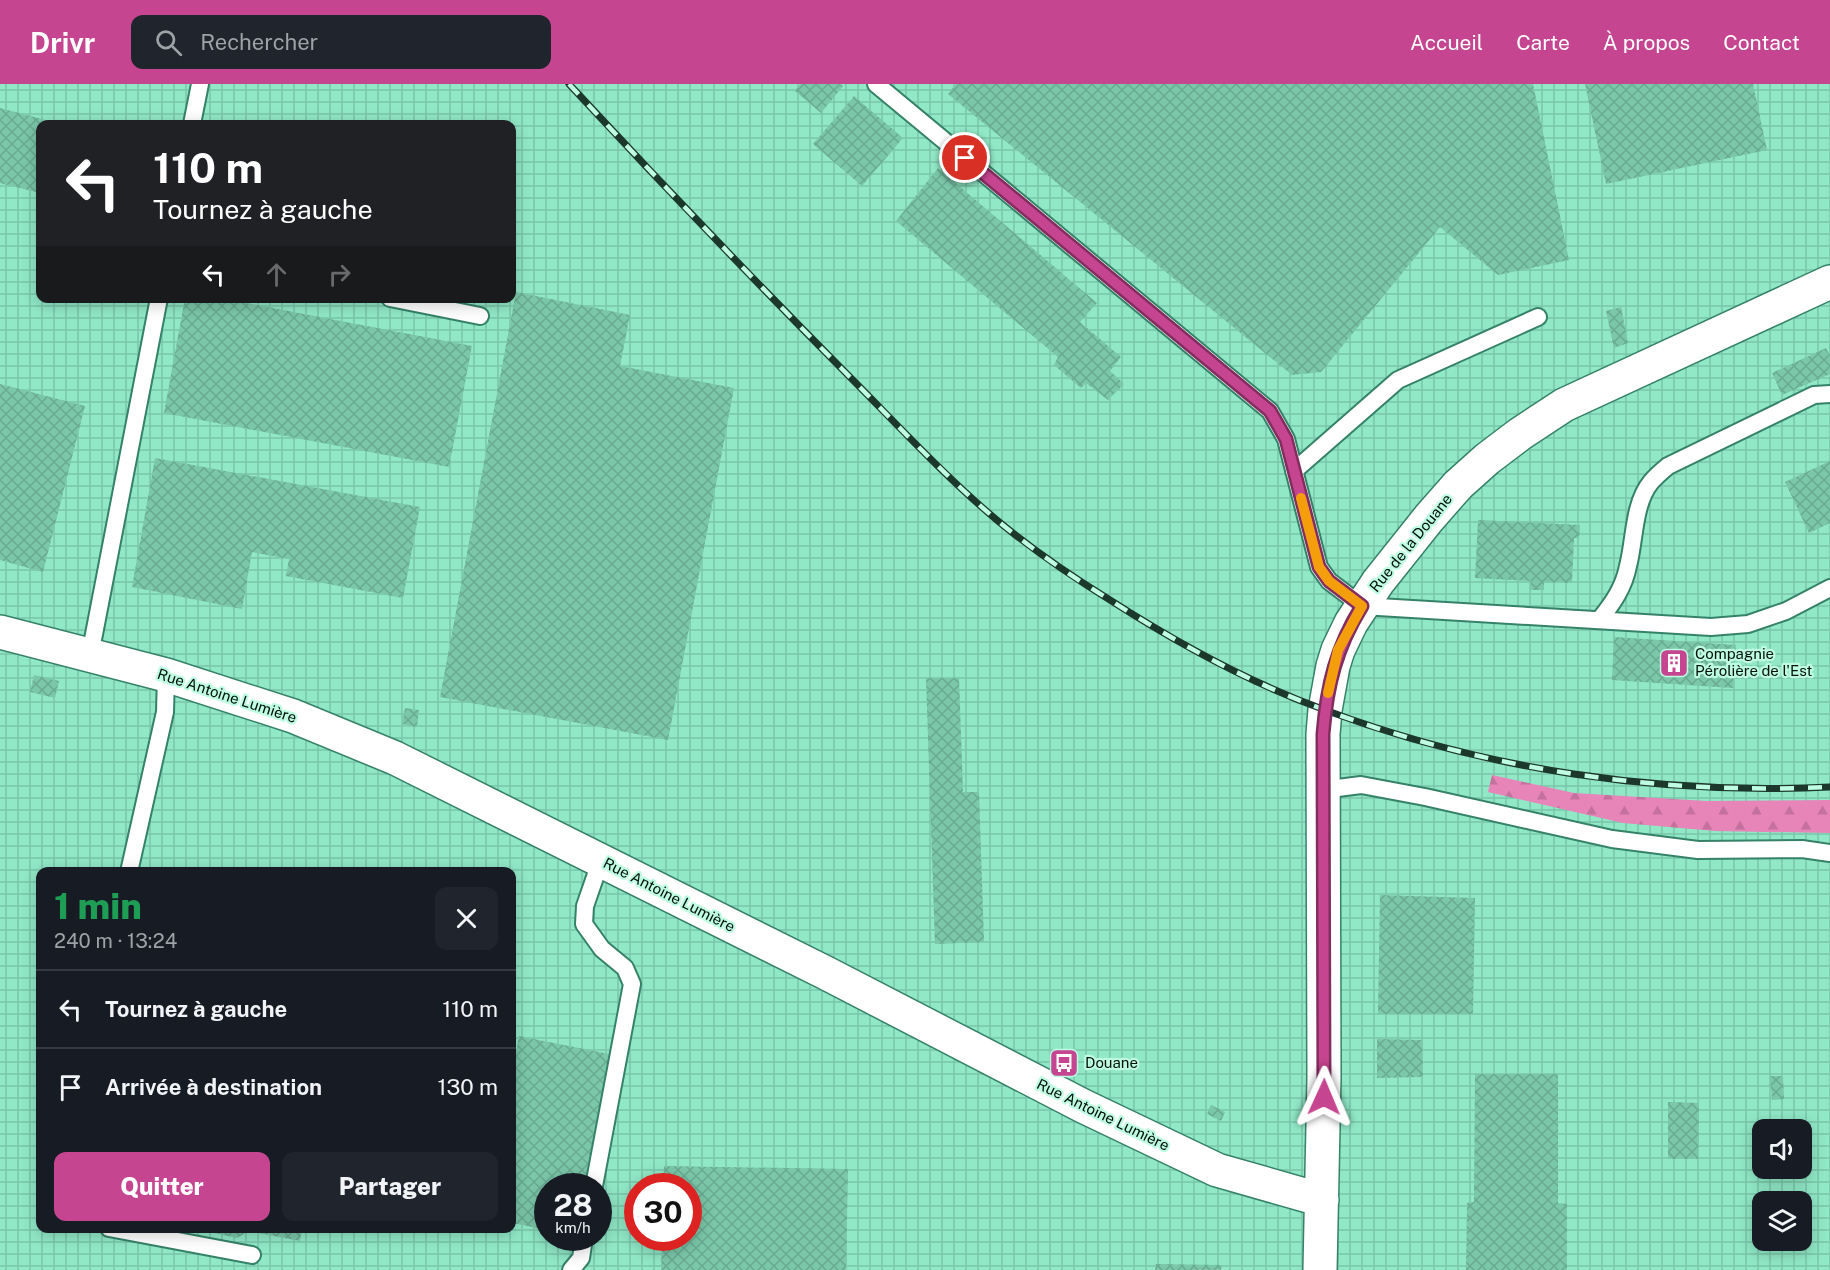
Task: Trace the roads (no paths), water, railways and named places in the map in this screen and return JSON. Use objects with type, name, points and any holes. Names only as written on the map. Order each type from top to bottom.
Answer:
[{"type":"street","name":"Rue de la Douane","points":[[1320,1270],[1324,1077],[1323,734],[1329,683],[1338,650],[1362,606],[1400,553],[1458,485],[1486,459],[1564,405],[1830,282]]},
{"type":"street","name":"Rue Antoine Lumière","points":[[0,632],[166,675],[293,716],[395,758],[836,979],[1083,1106],[1217,1170],[1322,1200]]},
{"type":"lane","points":[[193,120],[200,84]]},
{"type":"lane","points":[[876,84],[1270,411],[1286,439],[1319,567],[1329,581],[1362,606],[1711,627],[1748,624],[1786,611],[1830,588]]},
{"type":"lane","points":[[90,655],[158,303]]},
{"type":"lane","points":[[415,303],[480,316]]},
{"type":"lane","points":[[1294,471],[1398,381],[1538,317]]},
{"type":"lane","points":[[1600,619],[1613,603],[1628,568],[1639,504],[1650,483],[1668,466],[1814,395],[1830,394]]},
{"type":"lane","points":[[130,867],[165,712],[166,675]]},
{"type":"lane","points":[[1322,790],[1361,785],[1612,839],[1655,845],[1698,850],[1803,849],[1830,853]]},
{"type":"lane","points":[[596,1173],[632,984],[625,968],[602,949],[584,924],[585,906],[601,861]]},
{"type":"lane","points":[[135,1233],[252,1255]]},
{"type":"lane","points":[[571,1270],[580,1258],[581,1251]]},
{"type":"railway","points":[[569,84],[772,298],[957,485],[998,521],[1067,572],[1188,647],[1242,675],[1325,710],[1386,731],[1510,763],[1574,774],[1702,787],[1830,787]]},
{"type":"place","name":"Compagnie Pérolière de l'Est","points":[[1674,663]]},
{"type":"place","name":"Douane","points":[[1064,1063]]}]
